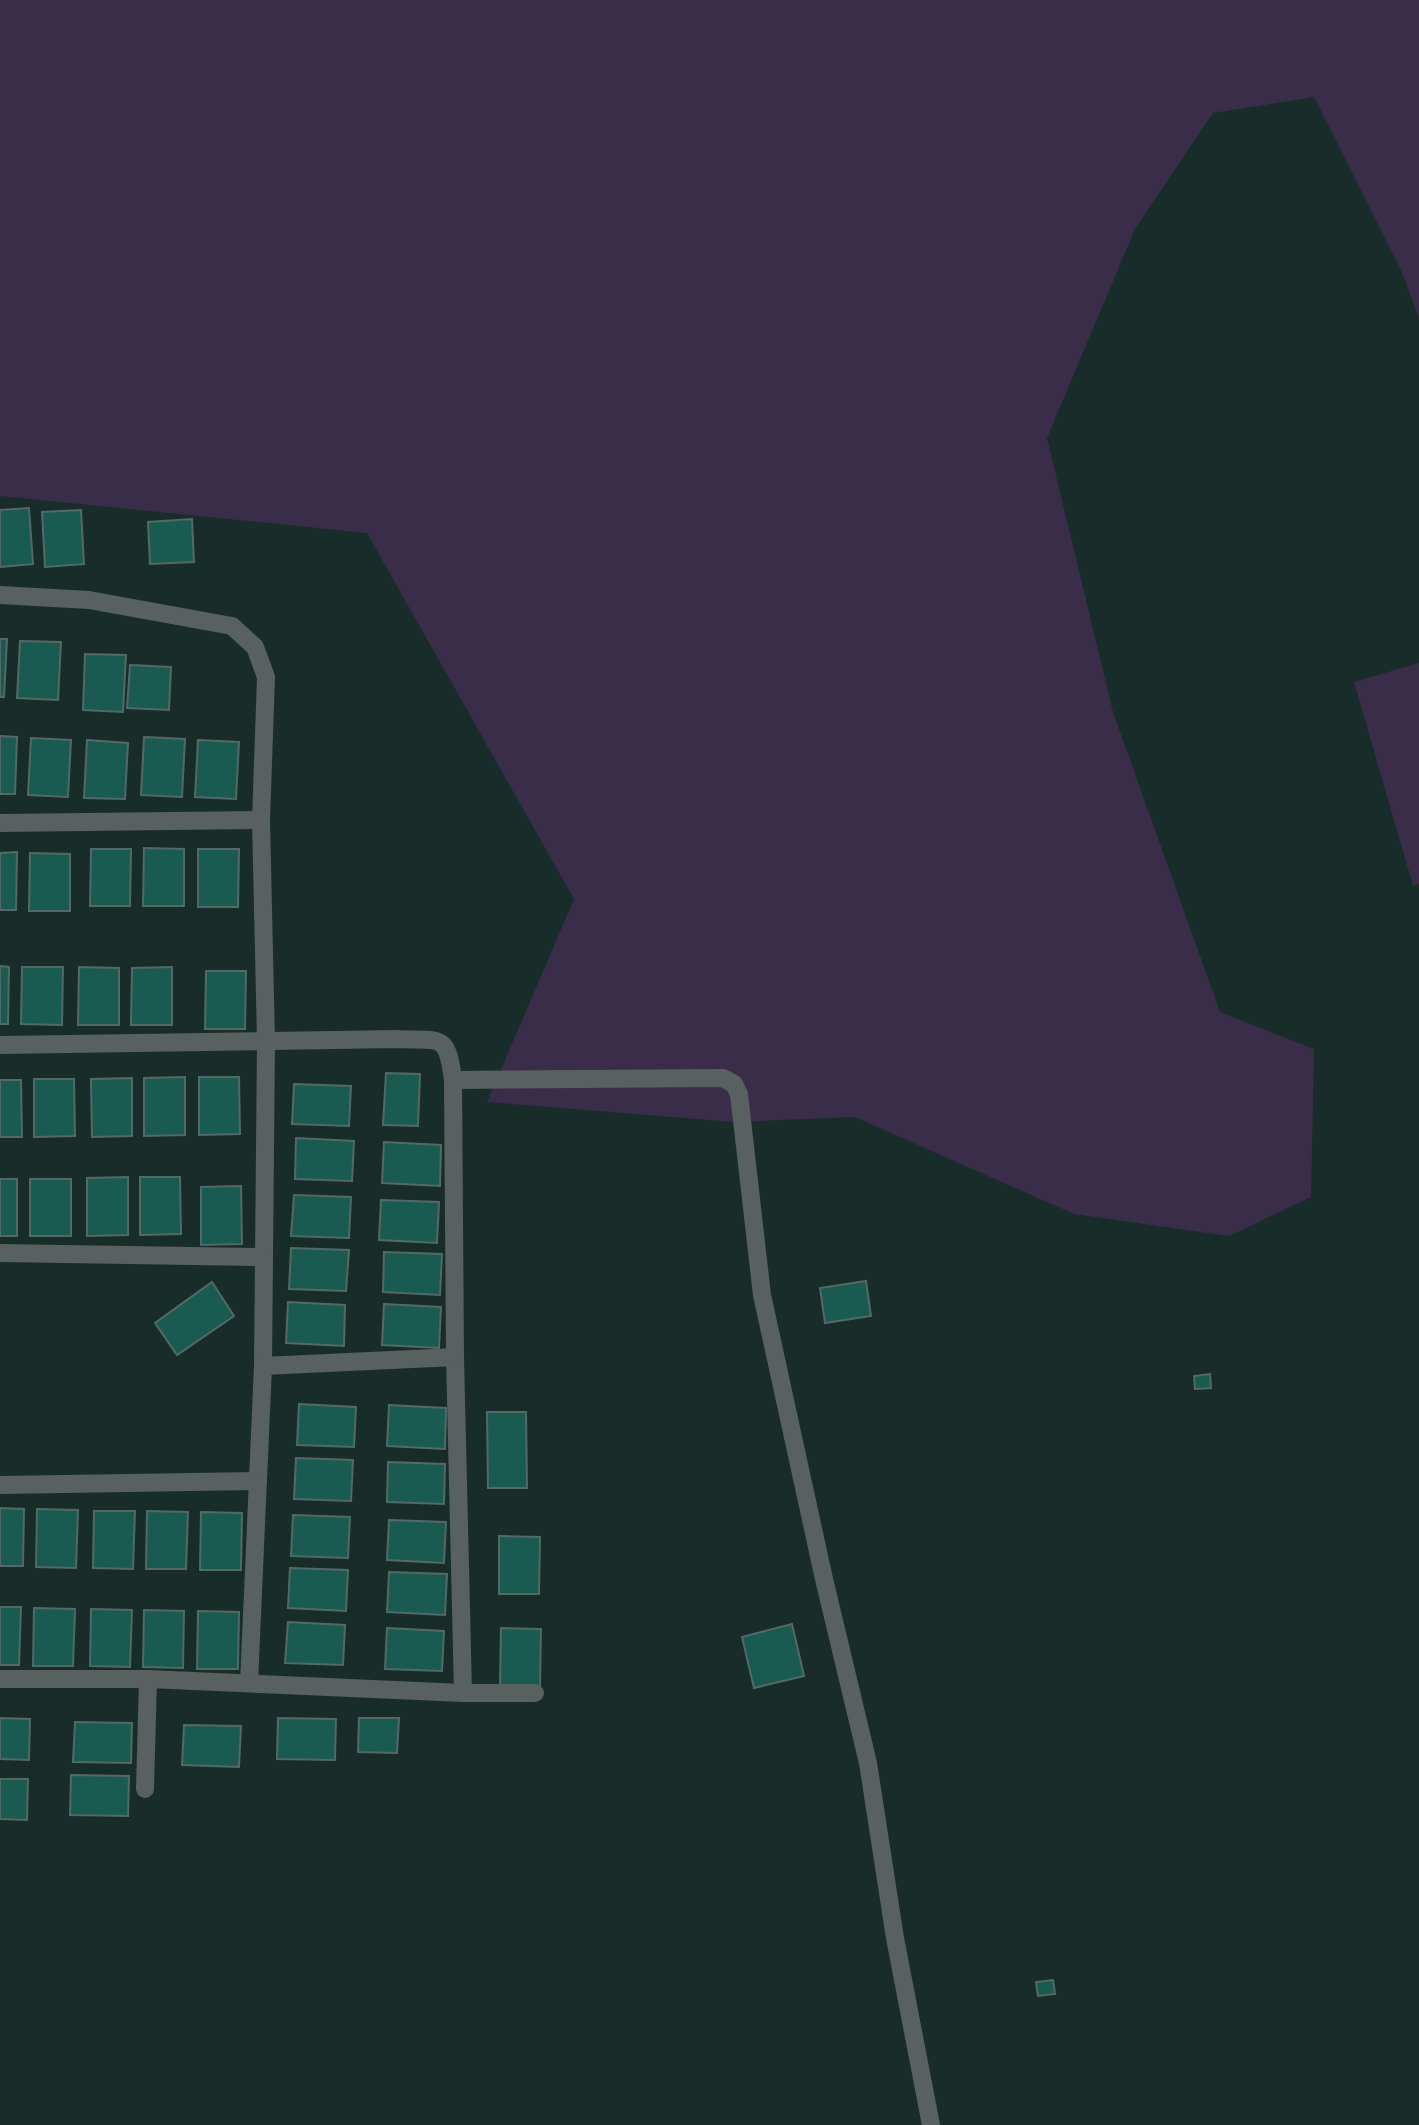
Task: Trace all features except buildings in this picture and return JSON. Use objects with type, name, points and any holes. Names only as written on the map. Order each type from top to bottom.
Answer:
[{"type":"street","points":[[0,595],[89,600],[232,626],[255,647],[266,677],[261,820],[266,1041],[263,1366],[249,1683]]},
{"type":"street","points":[[0,823],[261,820]]},
{"type":"street","points":[[0,1045],[397,1039],[438,1041],[447,1048],[453,1080],[455,1357],[463,1693]]},
{"type":"street","points":[[453,1080],[723,1078],[734,1084],[739,1094],[762,1295],[824,1579],[868,1763],[895,1938],[931,2125]]},
{"type":"street","points":[[0,1253],[262,1257]]},
{"type":"street","points":[[263,1366],[455,1357]]},
{"type":"street","points":[[0,1485],[258,1481]]},
{"type":"street","points":[[0,1679],[148,1679],[463,1693],[535,1693]]},
{"type":"street","points":[[145,1789],[148,1679]]},
{"type":"shaded area","points":[[0,0],[1419,0],[1419,318],[1401,270],[1314,97],[1213,113],[1135,229],[1047,438],[1113,712],[1220,1012],[1314,1049],[1311,1197],[1229,1236],[1074,1214],[855,1117],[734,1122],[487,1102],[574,899],[367,533],[0,496]]},
{"type":"shaded area","points":[[1419,663],[1419,884],[1413,886],[1354,682]]}]
